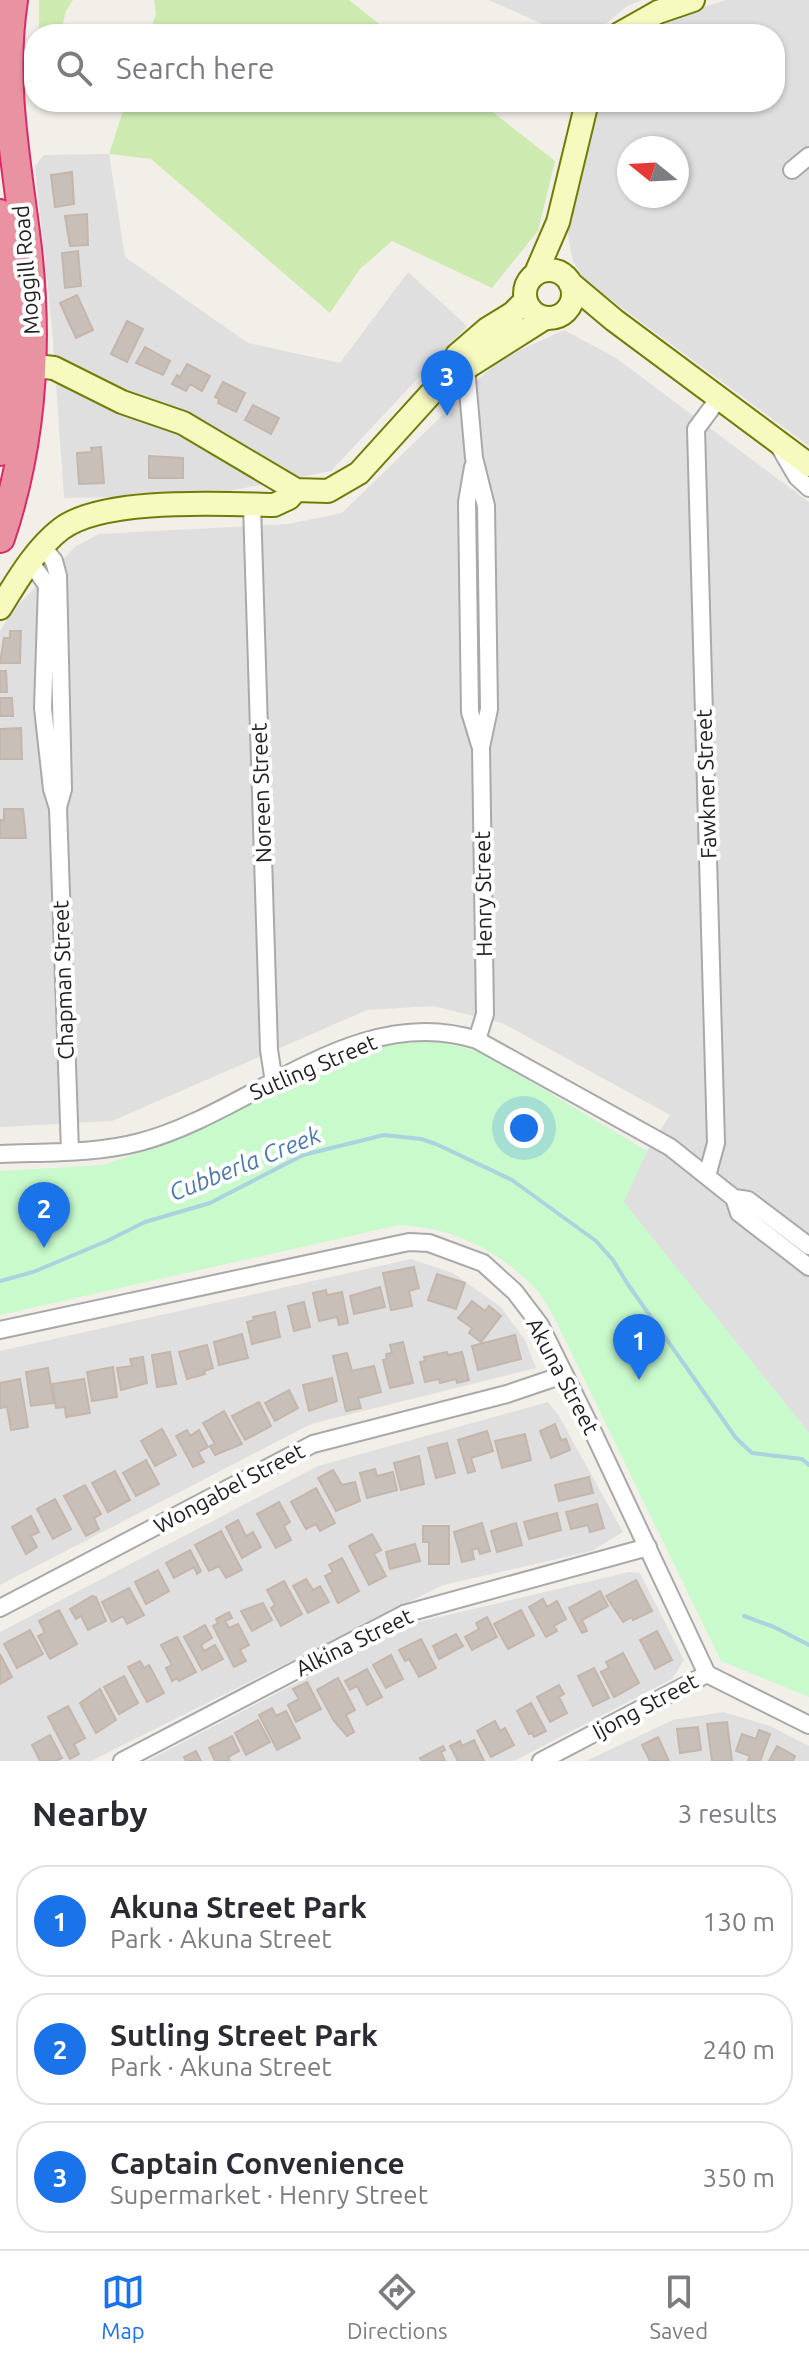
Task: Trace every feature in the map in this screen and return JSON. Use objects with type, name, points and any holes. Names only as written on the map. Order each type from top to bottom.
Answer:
[{"type":"highway","name":"Moggill Road","points":[[0,538],[22,459],[21,364],[27,252],[7,92],[6,56],[13,0]]},
{"type":"highway","name":"Moggill Road","points":[[0,214],[21,364],[0,451]]},
{"type":"main road","points":[[637,24],[658,12],[693,0]]},
{"type":"main road","points":[[585,112],[558,222],[536,273],[526,285],[525,301],[532,312],[552,317],[582,313],[614,320]]},
{"type":"main road","points":[[457,367],[570,305],[573,298],[558,222]]},
{"type":"main road","points":[[536,273],[551,269],[568,279],[614,320],[809,465]]},
{"type":"main road","points":[[21,364],[58,370],[122,402],[183,423],[296,490],[328,491],[359,473],[457,367],[487,329],[513,313],[525,301]]},
{"type":"main road","points":[[0,608],[37,555],[60,530],[77,519],[152,506],[274,505],[289,498],[296,490]]},
{"type":"street","points":[[792,170],[809,156]]},
{"type":"street","name":"Henry Street","points":[[457,367],[474,458],[467,502],[470,712],[481,747],[485,1014],[477,1040]]},
{"type":"street","name":"Fawkner Street","points":[[707,1176],[716,1143],[696,429],[719,398]]},
{"type":"street","points":[[773,437],[797,477],[809,488]]},
{"type":"street","name":"Noreen Street","points":[[252,505],[268,1035],[274,1082]]},
{"type":"street","name":"Chapman Street","points":[[37,555],[55,562],[58,576],[63,789],[58,808],[70,1151]]},
{"type":"street","name":"Sutling Street","points":[[0,1154],[70,1151],[140,1142],[180,1128],[345,1049],[380,1036],[416,1031],[456,1034],[477,1040],[670,1147],[734,1198],[748,1200],[809,1246]]},
{"type":"street","name":"Sutling Street","points":[[734,1198],[739,1213],[809,1267]]},
{"type":"street","name":"Akuna Street","points":[[0,1330],[409,1242],[429,1243],[483,1263],[515,1292],[540,1325],[707,1674]]},
{"type":"street","name":"Wongabel Street","points":[[0,1608],[313,1444],[507,1394],[563,1375]]},
{"type":"street","name":"Alkina Street","points":[[122,1761],[404,1614],[648,1547]]},
{"type":"street","points":[[707,1674],[809,1725]]},
{"type":"street","name":"Ijong Street","points":[[541,1761],[707,1674]]},
{"type":"shaded area","points":[[489,0],[643,0],[627,6],[606,24],[543,24]]},
{"type":"shaded area","points":[[726,0],[809,0],[809,446],[584,280],[573,261],[566,226],[594,112],[785,112],[785,24],[655,24]]},
{"type":"shaded area","points":[[109,154],[125,257],[248,343],[340,363],[408,272],[467,326],[331,471],[209,495],[64,498],[52,328],[35,166],[44,155]]},
{"type":"shaded area","points":[[564,330],[616,358],[809,502],[809,1433],[623,1202],[647,1151],[670,1115],[502,1023],[433,1006],[367,1010],[112,1121],[0,1127],[0,631],[13,610],[76,546],[99,534],[288,524],[342,513],[499,360]]},
{"type":"shaded area","points":[[411,1259],[453,1273],[501,1307],[525,1340],[536,1368],[311,1424],[0,1585],[0,1351]]},
{"type":"shaded area","points":[[548,1402],[559,1416],[623,1532],[592,1551],[443,1585],[91,1761],[0,1761],[0,1632],[318,1466]]},
{"type":"shaded area","points":[[629,1572],[640,1573],[684,1660],[672,1679],[514,1761],[147,1761],[410,1624]]},
{"type":"shaded area","points":[[724,1712],[770,1726],[809,1746],[809,1761],[586,1761],[673,1720]]},
{"type":"green space","points":[[39,0],[73,0],[63,24],[39,24]]},
{"type":"green space","points":[[154,0],[349,0],[379,24],[152,24],[156,14]]},
{"type":"green space","points":[[123,112],[493,112],[555,161],[538,231],[492,288],[392,241],[360,269],[330,313],[151,159],[109,154]]},
{"type":"green space","points":[[429,1040],[479,1051],[647,1151],[624,1202],[809,1433],[809,1697],[721,1661],[547,1305],[521,1275],[474,1243],[438,1231],[399,1225],[0,1315],[0,1171],[103,1165],[185,1137],[310,1074],[383,1046]]},
{"type":"building","points":[[72,172],[74,204],[55,207],[51,175]]},
{"type":"building","points":[[87,214],[88,245],[70,246],[65,216]]},
{"type":"building","points":[[78,251],[81,286],[65,288],[62,253]]},
{"type":"building","points":[[77,295],[93,330],[76,338],[60,303]]},
{"type":"building","points":[[127,321],[143,329],[127,362],[111,354]]},
{"type":"building","points":[[145,347],[170,361],[163,375],[136,363]]},
{"type":"building","points":[[187,364],[210,376],[202,391],[190,384],[186,391],[172,384]]},
{"type":"building","points":[[223,382],[245,393],[236,412],[218,403],[219,399],[215,397]]},
{"type":"building","points":[[253,405],[279,418],[271,434],[245,420]]},
{"type":"building","points":[[101,447],[104,483],[79,484],[77,453],[92,452],[91,448]]},
{"type":"building","points":[[149,456],[183,458],[183,478],[149,478]]},
{"type":"building","points":[[10,631],[21,631],[20,663],[0,663],[4,638],[10,638]]},
{"type":"building","points":[[0,671],[6,671],[7,692],[0,692]]},
{"type":"building","points":[[0,698],[12,698],[13,716],[0,716]]},
{"type":"building","points":[[21,728],[22,759],[0,759],[0,729]]},
{"type":"building","points":[[4,809],[23,809],[26,838],[0,838],[0,820],[4,820]]},
{"type":"building","points":[[414,1267],[419,1288],[409,1291],[412,1306],[391,1310],[383,1273]]},
{"type":"building","points":[[437,1274],[465,1283],[456,1309],[428,1300]]},
{"type":"building","points":[[380,1287],[385,1307],[354,1314],[350,1296]]},
{"type":"building","points":[[326,1290],[327,1295],[342,1292],[348,1323],[339,1325],[337,1317],[319,1321],[313,1293]]},
{"type":"building","points":[[472,1301],[485,1311],[489,1306],[501,1316],[481,1342],[469,1333],[472,1328],[458,1318]]},
{"type":"building","points":[[304,1302],[310,1327],[294,1331],[288,1306]]},
{"type":"building","points":[[275,1312],[280,1337],[252,1344],[247,1322],[254,1320],[253,1317]]},
{"type":"building","points":[[242,1334],[248,1358],[219,1365],[214,1342]]},
{"type":"building","points":[[515,1335],[521,1359],[478,1370],[472,1346]]},
{"type":"building","points":[[403,1342],[413,1383],[390,1388],[383,1360],[387,1359],[386,1354],[392,1353],[390,1345]]},
{"type":"building","points":[[207,1345],[213,1368],[204,1371],[205,1374],[187,1379],[179,1352]]},
{"type":"building","points":[[170,1352],[176,1384],[157,1387],[152,1355]]},
{"type":"building","points":[[447,1352],[448,1355],[462,1352],[469,1380],[457,1383],[456,1379],[440,1383],[439,1379],[425,1382],[420,1362],[425,1361],[424,1357]]},
{"type":"building","points":[[347,1353],[352,1371],[374,1366],[381,1392],[358,1398],[361,1408],[346,1411],[333,1356]]},
{"type":"building","points":[[143,1357],[147,1383],[121,1390],[117,1368],[132,1366],[130,1359]]},
{"type":"building","points":[[113,1367],[117,1397],[92,1401],[87,1372]]},
{"type":"building","points":[[48,1368],[54,1403],[31,1406],[26,1372]]},
{"type":"building","points":[[332,1378],[337,1401],[309,1411],[303,1385]]},
{"type":"building","points":[[20,1379],[28,1427],[11,1430],[7,1407],[0,1408],[0,1383]]},
{"type":"building","points":[[84,1379],[90,1413],[66,1417],[65,1407],[56,1408],[52,1384]]},
{"type":"building","points":[[289,1390],[298,1408],[275,1421],[265,1403]]},
{"type":"building","points":[[259,1402],[271,1426],[245,1440],[232,1416]]},
{"type":"building","points":[[224,1411],[242,1444],[215,1455],[210,1446],[215,1444],[203,1423]]},
{"type":"building","points":[[555,1424],[561,1440],[566,1439],[570,1450],[551,1458],[540,1431]]},
{"type":"building","points":[[162,1429],[176,1455],[155,1466],[141,1441]]},
{"type":"building","points":[[187,1430],[190,1436],[199,1430],[208,1447],[198,1452],[204,1462],[193,1467],[176,1436]]},
{"type":"building","points":[[487,1431],[493,1451],[471,1458],[475,1471],[468,1473],[458,1440]]},
{"type":"building","points":[[525,1434],[531,1460],[502,1468],[495,1441]]},
{"type":"building","points":[[447,1443],[455,1473],[436,1478],[428,1448]]},
{"type":"building","points":[[419,1456],[424,1484],[401,1490],[394,1463]]},
{"type":"building","points":[[146,1460],[159,1484],[136,1496],[123,1473]]},
{"type":"building","points":[[375,1469],[377,1476],[393,1472],[397,1490],[367,1498],[360,1473]]},
{"type":"building","points":[[333,1470],[342,1485],[355,1482],[360,1501],[336,1511],[318,1478]]},
{"type":"building","points":[[115,1471],[130,1500],[108,1512],[92,1483]]},
{"type":"building","points":[[589,1477],[593,1493],[559,1501],[555,1485]]},
{"type":"building","points":[[85,1485],[101,1514],[94,1518],[99,1529],[86,1536],[64,1496]]},
{"type":"building","points":[[316,1488],[335,1523],[320,1531],[316,1524],[306,1529],[291,1502]]},
{"type":"building","points":[[55,1499],[71,1529],[53,1539],[37,1509]]},
{"type":"building","points":[[279,1502],[290,1522],[284,1526],[291,1540],[276,1548],[257,1514]]},
{"type":"building","points":[[597,1504],[604,1528],[590,1532],[588,1525],[571,1529],[566,1512]]},
{"type":"building","points":[[557,1513],[561,1530],[529,1539],[524,1522]]},
{"type":"building","points":[[31,1516],[39,1532],[31,1536],[37,1547],[26,1554],[12,1527]]},
{"type":"building","points":[[238,1520],[246,1536],[253,1532],[261,1547],[242,1558],[226,1527]]},
{"type":"building","points":[[482,1523],[490,1551],[480,1554],[478,1548],[472,1550],[474,1559],[462,1562],[454,1532]]},
{"type":"building","points":[[516,1523],[522,1545],[497,1552],[491,1531]]},
{"type":"building","points":[[423,1526],[449,1526],[449,1564],[429,1564],[429,1542],[423,1542]]},
{"type":"building","points":[[221,1531],[242,1570],[226,1578],[219,1566],[209,1571],[195,1545]]},
{"type":"building","points":[[372,1534],[381,1550],[374,1554],[386,1576],[369,1585],[349,1546]]},
{"type":"building","points":[[415,1544],[420,1561],[390,1569],[386,1552]]},
{"type":"building","points":[[190,1550],[201,1571],[197,1574],[194,1567],[174,1578],[166,1563]]},
{"type":"building","points":[[342,1558],[359,1591],[338,1603],[325,1576],[333,1572],[329,1565]]},
{"type":"building","points":[[158,1570],[169,1591],[146,1604],[135,1582]]},
{"type":"building","points":[[306,1579],[313,1590],[320,1586],[329,1602],[308,1613],[293,1586]]},
{"type":"building","points":[[636,1580],[652,1611],[623,1622],[606,1596]]},
{"type":"building","points":[[284,1581],[302,1614],[281,1626],[271,1608],[275,1605],[267,1590]]},
{"type":"building","points":[[129,1588],[144,1615],[127,1624],[123,1616],[112,1622],[102,1602]]},
{"type":"building","points":[[600,1591],[608,1606],[582,1620],[587,1631],[582,1633],[569,1608]]},
{"type":"building","points":[[92,1596],[96,1597],[106,1621],[88,1630],[81,1616],[76,1619],[70,1609]]},
{"type":"building","points":[[543,1599],[547,1607],[557,1601],[566,1619],[554,1626],[557,1631],[546,1637],[529,1607]]},
{"type":"building","points":[[263,1603],[272,1620],[252,1631],[241,1611]]},
{"type":"building","points":[[59,1610],[77,1644],[50,1659],[38,1636],[45,1633],[39,1621]]},
{"type":"building","points":[[521,1610],[534,1635],[508,1649],[494,1624]]},
{"type":"building","points":[[229,1612],[232,1618],[225,1621],[229,1628],[238,1624],[249,1645],[240,1650],[246,1661],[234,1667],[213,1626],[218,1623],[216,1619]]},
{"type":"building","points":[[487,1617],[497,1637],[472,1650],[465,1637],[479,1629],[476,1623]]},
{"type":"building","points":[[205,1625],[212,1638],[201,1645],[204,1651],[215,1645],[223,1659],[202,1670],[184,1637]]},
{"type":"building","points":[[30,1630],[43,1654],[17,1668],[4,1644]]},
{"type":"building","points":[[657,1631],[672,1660],[655,1669],[640,1640]]},
{"type":"building","points":[[456,1634],[463,1646],[439,1659],[433,1646]]},
{"type":"building","points":[[177,1637],[196,1672],[179,1681],[177,1678],[172,1681],[166,1668],[172,1665],[161,1645]]},
{"type":"building","points":[[421,1639],[436,1668],[419,1677],[409,1659],[405,1661],[399,1650]]},
{"type":"building","points":[[623,1653],[639,1683],[614,1697],[601,1672],[609,1668],[606,1662]]},
{"type":"building","points":[[0,1654],[12,1677],[0,1684]]},
{"type":"building","points":[[391,1655],[403,1679],[386,1688],[373,1665]]},
{"type":"building","points":[[140,1661],[144,1668],[149,1665],[164,1693],[147,1702],[128,1667]]},
{"type":"building","points":[[594,1668],[609,1698],[593,1706],[578,1676]]},
{"type":"building","points":[[367,1669],[382,1697],[367,1705],[357,1686],[350,1690],[345,1681]]},
{"type":"building","points":[[124,1676],[138,1703],[119,1714],[104,1687]]},
{"type":"building","points":[[338,1678],[355,1710],[346,1715],[354,1732],[347,1736],[334,1721],[317,1690]]},
{"type":"building","points":[[307,1682],[321,1709],[296,1722],[288,1705],[299,1699],[293,1689]]},
{"type":"building","points":[[559,1685],[564,1694],[559,1697],[567,1713],[550,1722],[537,1697]]},
{"type":"building","points":[[100,1689],[116,1720],[96,1733],[80,1703]]},
{"type":"building","points":[[531,1703],[546,1731],[534,1737],[532,1733],[529,1734],[517,1711]]},
{"type":"building","points":[[68,1706],[85,1738],[74,1744],[79,1754],[70,1759],[48,1717]]},
{"type":"building","points":[[272,1708],[276,1716],[286,1711],[300,1738],[277,1750],[259,1715]]},
{"type":"building","points":[[258,1720],[270,1742],[246,1755],[235,1733]]},
{"type":"building","points":[[495,1721],[500,1731],[505,1728],[514,1745],[491,1757],[477,1731]]},
{"type":"building","points":[[727,1722],[732,1761],[712,1761],[707,1724]]},
{"type":"building","points":[[698,1727],[701,1750],[680,1753],[677,1729]]},
{"type":"building","points":[[759,1730],[770,1734],[760,1761],[748,1761],[750,1756],[736,1751],[742,1734],[756,1739]]},
{"type":"building","points":[[50,1735],[62,1758],[40,1761],[32,1745]]},
{"type":"building","points":[[232,1736],[239,1751],[228,1757],[230,1761],[215,1761],[209,1748]]},
{"type":"building","points":[[658,1737],[669,1761],[650,1761],[642,1745]]},
{"type":"building","points":[[474,1740],[484,1761],[458,1761],[450,1746],[460,1741],[462,1746]]},
{"type":"building","points":[[443,1746],[445,1750],[441,1752],[445,1761],[422,1761],[420,1758]]},
{"type":"building","points":[[777,1746],[795,1756],[793,1761],[769,1761]]},
{"type":"building","points":[[196,1751],[201,1761],[186,1761],[184,1757]]},
{"type":"waterway","name":"Cubberla Creek","points":[[0,1281],[33,1272],[145,1222],[210,1203],[303,1155],[384,1135],[421,1139],[512,1180],[596,1241],[613,1260],[736,1438],[752,1453],[802,1459],[809,1465]]},
{"type":"waterway","points":[[744,1616],[809,1645]]},
{"type":"place","name":"Captain Convenience","points":[[447,416]]},
{"type":"place","name":"Sutling Street Park","points":[[44,1248]]},
{"type":"place","name":"Akuna Street Park","points":[[639,1380]]}]
